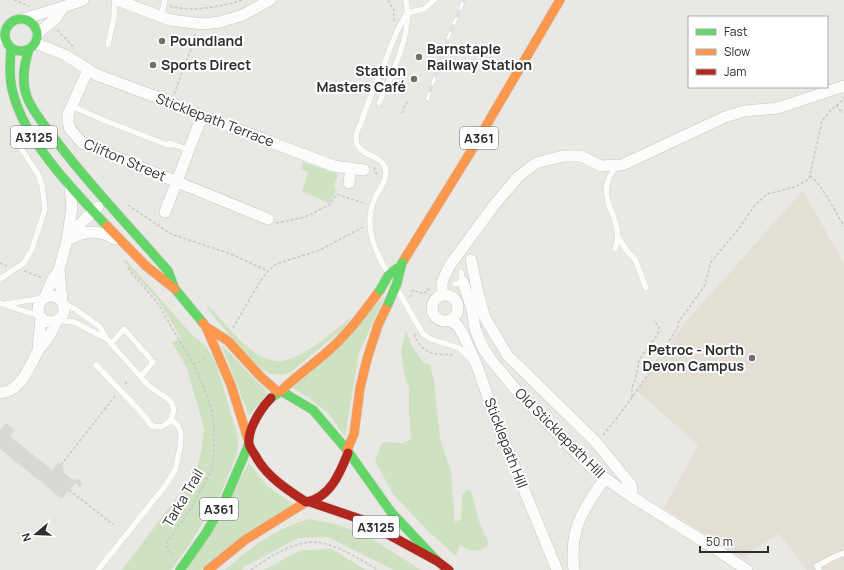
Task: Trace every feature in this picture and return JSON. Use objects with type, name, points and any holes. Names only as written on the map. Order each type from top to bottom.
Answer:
[{"type":"main road","name":"A361","points":[[279,391],[289,381],[326,353],[342,337],[365,311],[388,276],[402,263],[470,154],[560,0]]},
{"type":"main road","points":[[5,14],[28,21],[36,29],[34,42],[20,51],[5,41],[6,28],[14,21],[21,19]]},
{"type":"main road","name":"A3125","points":[[5,41],[10,86],[15,102],[33,135],[69,184],[93,211],[159,279],[175,289]]},
{"type":"main road","name":"A3125","points":[[34,42],[24,72],[24,85],[31,105],[59,145],[168,271],[175,289],[206,327],[231,385],[249,442]]},
{"type":"main road","name":"A361","points":[[348,451],[354,434],[360,388],[367,360],[378,325],[397,284],[402,263]]},
{"type":"main road","name":"A3125","points":[[206,327],[228,341],[261,377],[279,391]]},
{"type":"main road","points":[[279,391],[313,410],[348,451],[336,480],[326,493],[308,502],[290,492],[273,479],[258,462],[249,442],[256,419],[268,401],[279,391]]},
{"type":"main road","name":"A361","points":[[180,570],[206,533],[225,500],[249,442]]},
{"type":"main road","name":"A3125","points":[[348,451],[391,512],[437,561]]},
{"type":"main road","name":"A361","points":[[208,570],[251,536],[308,502]]},
{"type":"main road","name":"A3125","points":[[308,502],[360,518],[437,561],[450,570]]},
{"type":"street","points":[[21,19],[83,0]]},
{"type":"street","points":[[116,0],[161,17],[202,24],[220,22],[243,15],[256,4],[270,0]]},
{"type":"street","points":[[34,42],[56,18],[63,7]]},
{"type":"street","name":"Sticklepath Terrace","points":[[34,42],[64,55],[105,78],[170,102],[202,116],[334,166],[364,170]]},
{"type":"street","name":"Clifton Street","points":[[85,67],[68,114],[70,129],[82,143],[268,219]]},
{"type":"street","points":[[442,292],[453,297],[458,304],[457,312],[450,320],[441,320],[432,309],[433,303],[442,292],[444,276],[450,265],[495,204],[518,177],[536,163],[563,156],[581,156],[601,166],[622,165],[725,117],[744,111],[778,108],[844,87]]},
{"type":"street","points":[[165,212],[202,116]]},
{"type":"street","points":[[348,183],[351,168]]},
{"type":"street","points":[[38,349],[40,317],[38,306],[44,298],[58,270],[67,240],[72,208],[72,195],[69,184]]},
{"type":"street","points":[[67,240],[76,228],[105,200]]},
{"type":"street","points":[[67,240],[84,232],[93,232],[103,233],[123,243]]},
{"type":"street","points":[[470,260],[485,318],[508,356],[596,443],[631,485],[632,490],[629,495]]},
{"type":"street","points":[[0,393],[10,390],[21,381],[29,369],[38,349],[52,332],[57,321],[64,315],[58,270]]},
{"type":"street","name":"Old Sticklepath Hill","points":[[460,279],[472,309],[475,328],[483,348],[516,390],[576,452],[605,478],[629,495],[748,570]]},
{"type":"street","points":[[44,298],[54,296],[62,302]]},
{"type":"street","points":[[40,317],[48,322],[57,321]]},
{"type":"street","name":"Sticklepath Hill","points":[[450,320],[457,325],[463,334],[477,366],[495,419],[557,570]]},
{"type":"street","points":[[574,570],[574,548],[579,522],[587,506],[605,478]]},
{"type":"lane","points":[[108,45],[116,0]]},
{"type":"lane","points":[[379,104],[403,45],[407,29],[406,0]]},
{"type":"lane","points":[[434,0],[424,9],[407,13],[399,26],[371,93],[356,136],[357,145],[362,152],[374,156],[384,165],[386,172],[386,180],[374,200],[371,216],[370,230],[372,242],[376,252],[423,334],[431,339],[459,348],[477,366]]},
{"type":"lane","points":[[161,17],[165,2]]},
{"type":"lane","points":[[72,106],[145,137],[168,145],[170,143],[189,150]]},
{"type":"lane","points":[[0,279],[24,263],[32,249],[45,209],[42,185],[38,174],[16,141]]},
{"type":"lane","points":[[616,165],[610,176],[607,189],[609,203],[619,238],[627,251],[635,259],[646,288]]},
{"type":"lane","points":[[615,249],[619,238]]},
{"type":"lane","points":[[3,303],[44,298]]},
{"type":"lane","points":[[62,302],[100,327],[111,344],[153,390],[169,399],[174,410],[171,419],[165,425],[157,427],[152,426],[96,365]]},
{"type":"lane","points":[[3,303],[40,317]]},
{"type":"lane","points":[[57,321],[74,322],[106,338]]},
{"type":"lane","points":[[111,344],[124,329],[153,362],[141,376]]},
{"type":"lane","points":[[98,570],[165,486],[175,470],[180,448],[181,433],[178,426],[171,419]]},
{"type":"lane","points":[[819,570],[817,566],[844,553]]},
{"type":"path","points":[[165,2],[177,8],[198,9],[241,0]]},
{"type":"path","points":[[55,28],[76,49]]},
{"type":"path","points":[[170,102],[194,41],[195,31]]},
{"type":"path","points":[[596,443],[615,421],[658,359],[678,326],[678,323],[704,287],[711,262],[741,226],[754,206],[767,194],[800,185],[810,176],[822,121],[832,109],[842,101],[844,87]]},
{"type":"path","points":[[402,113],[408,102]]},
{"type":"path","points":[[837,105],[838,110]]},
{"type":"path","points":[[832,109],[844,112]]},
{"type":"path","points":[[810,176],[817,181],[825,197],[844,226]]},
{"type":"path","points":[[268,219],[271,224],[305,217],[330,205],[337,194],[368,205]]},
{"type":"path","points":[[233,328],[259,283],[268,271],[276,264],[320,250],[365,227]]},
{"type":"path","points":[[124,263],[158,304],[194,365],[204,359]]},
{"type":"path","points":[[406,302],[410,298],[413,290],[424,294],[427,289],[434,292],[442,292]]},
{"type":"path","points":[[632,397],[632,388],[637,374],[639,360],[658,334],[659,327],[654,320]]},
{"type":"path","name":"Tarka Trail","points":[[173,555],[168,551],[166,544],[191,508],[203,487],[211,471],[214,456],[214,424],[211,409],[194,365]]},
{"type":"path","points":[[61,465],[128,380]]},
{"type":"path","points":[[69,490],[114,525]]},
{"type":"path","points":[[252,570],[284,550],[314,542],[335,546],[378,570]]},
{"type":"shaded area","name":"Petroc - North Devon Campus","points":[[803,190],[844,264],[844,570],[807,570],[779,534],[751,551],[745,559],[664,508],[698,445],[637,391],[684,324]]},
{"type":"shaded area","points":[[6,423],[15,430],[10,436],[52,470],[58,463],[63,467],[64,473],[73,480],[78,479],[82,482],[81,488],[75,483],[62,499],[0,449],[0,428],[1,429]]},
{"type":"green space","points":[[303,162],[338,174],[334,186],[336,191],[328,203],[302,191],[308,172],[301,169]]},
{"type":"green space","points":[[125,259],[193,336],[205,345],[216,363],[238,437],[237,454],[221,493],[187,548],[171,570],[122,570],[196,472],[204,430],[186,366],[172,343],[181,338],[160,303],[123,260]]},
{"type":"green space","points":[[385,296],[359,353],[345,437],[328,413],[309,398],[291,387]]},
{"type":"green space","points":[[208,305],[245,345],[261,356],[276,361],[291,359],[310,349],[352,316],[343,329],[291,372],[278,375],[269,373],[262,369],[246,354],[207,308]]},
{"type":"green space","points":[[406,330],[411,344],[423,363],[430,365],[434,380],[440,439],[451,471],[455,522],[461,519],[462,494],[469,489],[480,524],[489,544],[482,549],[471,551],[460,545],[456,556],[428,531],[393,494],[375,461],[382,442],[403,443],[411,439],[409,387],[405,378],[401,351]]},
{"type":"green space","points":[[221,344],[268,393],[249,416]]},
{"type":"green space","points":[[249,463],[267,486],[295,505],[201,570],[186,570]]},
{"type":"green space","points":[[309,519],[336,524],[367,536],[421,570],[394,570],[328,537],[298,538],[244,567],[242,570],[225,570],[244,554],[275,533]]},
{"type":"green space","points":[[332,549],[366,570],[264,570],[301,550]]},
{"type":"railway","points":[[427,100],[448,38],[464,0]]},
{"type":"traffic: fast","points":[[18,19],[24,19],[34,26],[37,35],[36,41],[30,48],[24,51],[18,51],[8,44],[5,38],[5,32],[12,22],[18,19]]},
{"type":"traffic: fast","points":[[11,48],[10,71],[13,93],[19,111],[28,129],[52,164],[107,226]]},
{"type":"traffic: fast","points":[[29,49],[25,67],[24,85],[27,97],[33,109],[83,175],[168,271],[175,289],[203,323]]},
{"type":"traffic: fast","points":[[389,302],[397,283],[402,263]]},
{"type":"traffic: fast","points":[[380,290],[388,276],[397,268]]},
{"type":"traffic: fast","points":[[271,398],[281,391],[313,410],[347,450],[391,512],[437,561]]},
{"type":"traffic: fast","points":[[180,570],[206,533],[225,500],[249,444]]},
{"type":"traffic: slow","points":[[402,263],[470,153],[560,0]]},
{"type":"traffic: slow","points":[[107,226],[146,266],[175,289]]},
{"type":"traffic: slow","points":[[281,391],[341,339],[380,290]]},
{"type":"traffic: slow","points":[[347,450],[354,434],[360,388],[367,359],[378,325],[389,302]]},
{"type":"traffic: slow","points":[[203,323],[231,385],[248,439]]},
{"type":"traffic: slow","points":[[206,327],[228,341],[261,377],[278,392]]},
{"type":"traffic: slow","points":[[208,570],[245,540],[306,502]]},
{"type":"traffic: jam","points":[[271,398],[263,407],[252,426],[249,444],[260,463],[277,482],[306,502],[314,500],[328,490],[333,484],[348,453]]},
{"type":"traffic: jam","points":[[310,502],[360,519],[437,561],[449,570]]},
{"type":"place","name":"Poundland","points":[[162,41]]},
{"type":"place","name":"Barnstaple Railway Station","points":[[419,57]]},
{"type":"place","name":"Sports Direct","points":[[153,65]]},
{"type":"place","name":"Station Masters Café","points":[[414,79]]},
{"type":"place","name":"Petroc - North Devon Campus","points":[[752,358]]}]
